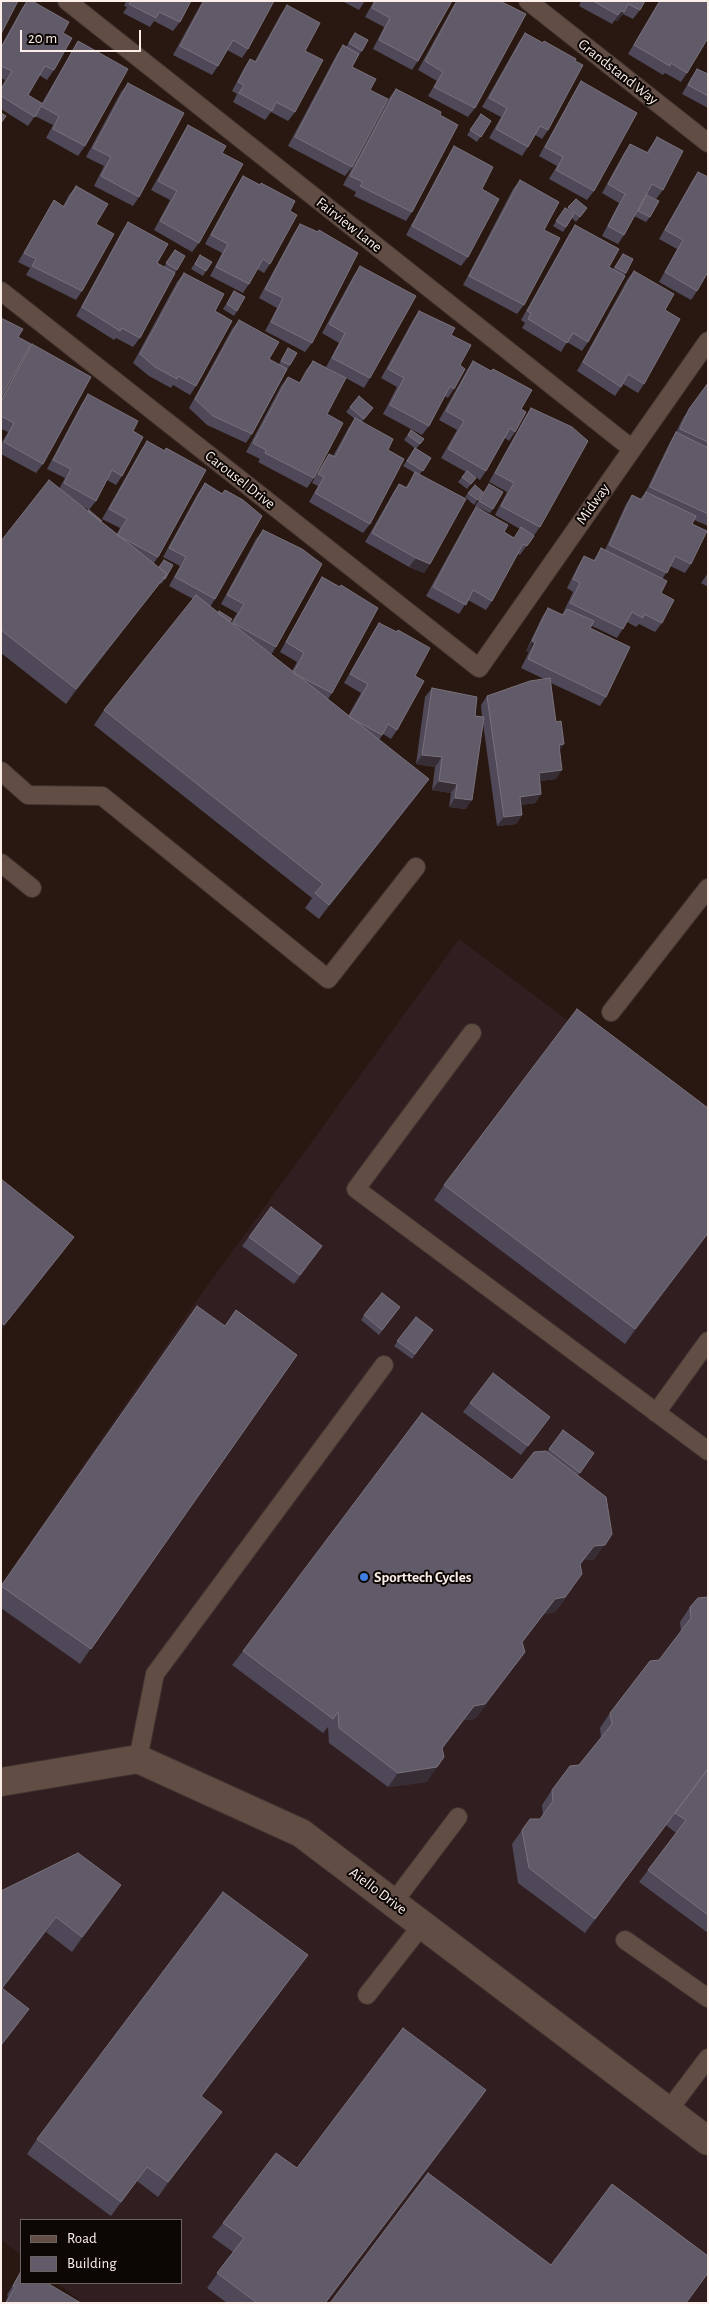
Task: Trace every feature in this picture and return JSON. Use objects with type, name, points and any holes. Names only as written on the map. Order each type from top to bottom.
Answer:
[{"type":"street","points":[[1,1782],[138,1759]]},
{"type":"street","name":"Aiello Drive","points":[[138,1759],[301,1833],[708,2141]]},
{"type":"lane","name":"Fairview Lane","points":[[67,1],[632,448]]},
{"type":"lane","name":"Grandstand Way","points":[[528,1],[708,143]]},
{"type":"lane","name":"Carousel Drive","points":[[1,291],[480,668]]},
{"type":"lane","name":"Midway","points":[[480,668],[708,341]]},
{"type":"lane","points":[[1,771],[28,795],[102,796],[328,979],[416,867]]},
{"type":"lane","points":[[1,863],[32,888]]},
{"type":"lane","points":[[611,1012],[708,888]]},
{"type":"lane","points":[[472,1033],[356,1189],[708,1451]]},
{"type":"lane","points":[[656,1413],[708,1341]]},
{"type":"lane","points":[[138,1759],[156,1674],[384,1365]]},
{"type":"lane","points":[[393,1903],[458,1817]]},
{"type":"lane","points":[[367,1995],[422,1925]]},
{"type":"lane","points":[[625,1940],[708,1998]]},
{"type":"lane","points":[[668,2111],[708,2058]]},
{"type":"shaded area","points":[[459,939],[708,1125],[708,2303],[83,2303],[58,2284],[182,2284],[182,2219],[20,2219],[20,2254],[1,2240],[1,1584],[192,1307]]},
{"type":"building","points":[[1,1],[18,1],[1,34]]},
{"type":"building","points":[[27,1],[32,1],[69,22],[63,33],[72,38],[54,70],[45,66],[28,95],[43,104],[78,41],[128,69],[85,146],[53,129],[59,116],[41,106],[35,117],[1,96],[1,90],[12,71],[1,66],[1,48]]},
{"type":"building","points":[[131,1],[191,1],[180,22],[159,12],[156,18],[129,4]]},
{"type":"building","points":[[204,1],[274,1],[248,49],[233,40],[218,66],[180,46]]},
{"type":"building","points":[[375,1],[452,1],[418,61],[379,40],[390,18],[372,8]]},
{"type":"building","points":[[457,1],[500,1],[526,14],[475,108],[434,87],[443,72],[425,61]]},
{"type":"building","points":[[593,1],[645,1],[640,10],[628,4],[624,12],[621,11],[618,15]]},
{"type":"building","points":[[660,1],[708,1],[708,38],[687,73],[671,63],[670,66],[634,45]]},
{"type":"building","points":[[287,5],[320,23],[305,51],[323,60],[295,112],[276,102],[272,111],[239,93],[244,85],[238,82],[250,59],[256,62]]},
{"type":"building","points":[[355,33],[368,40],[362,51],[349,43]]},
{"type":"building","points":[[525,33],[543,43],[544,41],[583,65],[548,130],[540,126],[528,147],[496,129],[507,108],[489,98]]},
{"type":"building","points":[[343,45],[359,54],[352,67],[376,79],[370,90],[388,99],[352,167],[295,137]]},
{"type":"building","points":[[697,69],[708,74],[708,96],[688,85]]},
{"type":"building","points":[[581,81],[637,113],[594,191],[556,170],[563,157],[545,147]]},
{"type":"building","points":[[128,83],[184,113],[139,197],[101,176],[111,157],[93,148]]},
{"type":"building","points":[[396,89],[441,112],[440,115],[458,125],[412,212],[360,186],[363,182],[350,176]]},
{"type":"building","points":[[1,113],[6,116],[1,123]]},
{"type":"building","points":[[481,114],[491,121],[481,137],[470,130]]},
{"type":"building","points":[[188,125],[226,146],[222,153],[243,164],[199,243],[160,221],[177,191],[158,181]]},
{"type":"building","points":[[657,137],[683,151],[663,190],[652,184],[624,235],[608,226],[625,194],[608,184],[630,144],[648,153]]},
{"type":"building","points":[[454,146],[493,167],[482,189],[499,199],[468,257],[412,226]]},
{"type":"building","points":[[698,172],[708,177],[708,272],[697,291],[665,272],[683,240],[665,230]]},
{"type":"building","points":[[243,176],[295,201],[290,211],[297,215],[270,264],[263,259],[249,284],[216,267],[228,244],[211,235]]},
{"type":"building","points":[[520,180],[559,202],[544,230],[560,238],[524,305],[469,276]]},
{"type":"building","points":[[76,186],[108,204],[96,224],[114,234],[82,291],[32,266],[36,259],[24,253],[54,200],[64,207]]},
{"type":"building","points":[[647,195],[659,201],[650,217],[638,211]]},
{"type":"building","points":[[576,199],[587,208],[580,217],[568,207]]},
{"type":"building","points":[[565,208],[574,214],[566,227],[556,221]]},
{"type":"building","points":[[128,222],[168,244],[157,263],[175,273],[140,338],[122,328],[120,331],[82,307]]},
{"type":"building","points":[[300,224],[318,232],[319,230],[358,253],[312,343],[271,322],[283,298],[265,289]]},
{"type":"building","points":[[575,225],[619,249],[609,267],[625,276],[588,342],[573,333],[567,343],[528,319],[531,313],[527,311]]},
{"type":"building","points":[[175,250],[185,256],[177,270],[166,263]]},
{"type":"building","points":[[623,254],[633,259],[626,273],[615,267]]},
{"type":"building","points":[[200,255],[212,262],[206,271],[195,264]]},
{"type":"building","points":[[360,266],[416,296],[370,378],[332,358],[345,333],[329,324]]},
{"type":"building","points":[[634,271],[674,294],[665,310],[680,319],[644,384],[628,374],[621,387],[583,362]]},
{"type":"building","points":[[184,273],[224,294],[215,311],[232,321],[196,386],[178,376],[177,379],[155,367],[140,354]]},
{"type":"building","points":[[234,291],[245,297],[237,311],[227,304]]},
{"type":"building","points":[[419,311],[455,328],[451,335],[471,345],[460,365],[465,369],[454,389],[450,386],[429,426],[390,405],[404,378],[388,369]]},
{"type":"building","points":[[1,318],[23,329],[18,337],[31,344],[1,397]]},
{"type":"building","points":[[239,320],[279,342],[269,359],[287,369],[252,434],[213,416],[195,399]]},
{"type":"building","points":[[32,344],[91,377],[43,464],[4,442],[14,423],[1,416],[1,401]]},
{"type":"building","points":[[288,348],[297,353],[290,365],[281,361]]},
{"type":"building","points":[[313,361],[346,378],[327,414],[343,423],[314,478],[265,453],[266,450],[253,443],[288,377],[300,383]]},
{"type":"building","points":[[473,361],[491,371],[493,369],[532,390],[521,409],[526,412],[515,432],[510,428],[486,471],[448,449],[464,421],[446,411]]},
{"type":"building","points":[[708,383],[708,442],[680,429],[689,409]]},
{"type":"building","points":[[88,394],[138,421],[133,431],[143,437],[122,476],[112,470],[96,501],[64,483],[71,469],[53,460]]},
{"type":"building","points":[[359,396],[373,408],[364,419],[350,407]]},
{"type":"building","points":[[531,408],[572,427],[588,441],[540,527],[501,506],[514,483],[495,473]]},
{"type":"building","points":[[355,418],[393,439],[388,450],[404,459],[370,524],[315,493],[324,477],[318,474],[329,454],[335,457]]},
{"type":"building","points":[[411,430],[424,439],[420,444],[408,435]]},
{"type":"building","points":[[676,432],[708,448],[708,514],[650,487]]},
{"type":"building","points":[[147,441],[165,451],[166,448],[206,470],[158,557],[117,535],[127,519],[109,509]]},
{"type":"building","points":[[415,448],[431,458],[423,471],[407,461]]},
{"type":"building","points":[[467,471],[476,478],[471,484],[462,477]]},
{"type":"building","points":[[415,472],[466,499],[430,564],[372,533],[399,484],[407,488]]},
{"type":"building","points":[[49,480],[167,574],[76,689],[1,630],[1,541]]},
{"type":"building","points":[[205,483],[222,494],[225,490],[243,500],[262,516],[215,599],[175,577],[186,557],[169,548]]},
{"type":"building","points":[[489,484],[503,492],[493,509],[479,501]]},
{"type":"building","points":[[475,485],[483,492],[478,500],[468,493]]},
{"type":"building","points":[[646,492],[696,516],[692,524],[707,531],[691,564],[675,556],[667,573],[609,545],[632,495],[642,500]]},
{"type":"building","points":[[476,507],[508,525],[504,532],[514,538],[521,527],[534,536],[527,546],[523,544],[492,601],[473,590],[466,605],[433,587]]},
{"type":"building","points":[[89,510],[102,521],[88,511]]},
{"type":"building","points":[[263,530],[302,549],[322,564],[276,647],[233,623],[244,604],[227,595]]},
{"type":"building","points":[[601,548],[667,581],[661,593],[674,600],[662,623],[644,614],[643,618],[632,612],[623,629],[570,603],[580,583],[573,579],[584,556],[595,561]]},
{"type":"building","points":[[164,560],[173,565],[165,579],[163,578],[167,574],[159,567]]},
{"type":"building","points":[[322,577],[340,587],[341,585],[378,608],[332,693],[293,673],[304,653],[286,642]]},
{"type":"building","points":[[196,595],[429,779],[329,905],[315,893],[323,884],[104,710]]},
{"type":"building","points":[[548,608],[563,615],[567,609],[594,621],[590,628],[630,647],[606,697],[528,659],[535,643],[532,641]]},
{"type":"building","points":[[219,611],[232,619],[230,622],[218,613]]},
{"type":"building","points":[[379,623],[397,632],[398,630],[430,648],[415,676],[424,681],[397,730],[388,724],[382,735],[349,717],[368,684],[350,674]]},
{"type":"building","points":[[550,678],[556,722],[561,721],[564,744],[559,745],[562,770],[539,773],[541,794],[520,797],[522,815],[504,817],[487,696],[530,681]]},
{"type":"building","points":[[432,688],[477,697],[475,716],[484,717],[472,800],[455,798],[457,784],[439,781],[442,757],[422,755]]},
{"type":"building","points":[[577,1009],[708,1108],[708,1233],[635,1329],[444,1185]]},
{"type":"building","points":[[1,1179],[74,1237],[4,1325],[1,1323]]},
{"type":"building","points":[[271,1207],[322,1246],[300,1275],[249,1237]]},
{"type":"building","points":[[382,1293],[400,1307],[382,1330],[364,1315]]},
{"type":"building","points":[[197,1306],[225,1326],[236,1310],[297,1355],[91,1649],[1,1586]]},
{"type":"building","points":[[416,1317],[433,1330],[415,1354],[397,1341]]},
{"type":"building","points":[[493,1373],[550,1417],[528,1446],[470,1403]]},
{"type":"building","points":[[422,1413],[512,1480],[534,1452],[546,1451],[606,1497],[612,1534],[605,1545],[594,1546],[580,1564],[582,1574],[565,1597],[555,1599],[522,1642],[525,1652],[485,1704],[474,1706],[442,1748],[444,1757],[437,1767],[398,1773],[339,1728],[338,1712],[333,1719],[243,1651]]},
{"type":"building","points":[[563,1430],[594,1453],[580,1473],[549,1449]]},
{"type":"building","points":[[708,1597],[708,1769],[595,1919],[529,1868],[522,1830],[530,1819],[540,1819],[553,1801],[552,1790],[570,1766],[579,1765],[612,1724],[610,1713],[650,1661],[659,1660],[691,1618],[690,1607],[698,1598]]},
{"type":"building","points":[[708,1769],[708,1915],[648,1870],[686,1820],[675,1813]]},
{"type":"building","points":[[78,1853],[121,1885],[82,1937],[56,1917],[2,1988],[29,2009],[1,2045],[1,1891]]},
{"type":"building","points":[[223,1892],[308,1955],[201,2096],[222,2112],[168,2182],[147,2167],[121,2202],[37,2139]]},
{"type":"building","points":[[403,2028],[486,2090],[325,2303],[257,2303],[217,2273],[244,2238],[223,2223],[276,2153],[297,2168]]},
{"type":"building","points":[[428,2173],[551,2265],[612,2184],[708,2256],[708,2273],[686,2303],[330,2303]]},
{"type":"building","points":[[20,2273],[20,2284],[49,2284],[81,2303],[6,2303],[15,2287],[13,2286]]},
{"type":"place","name":"Sporttech Cycles","points":[[364,1577]]}]
